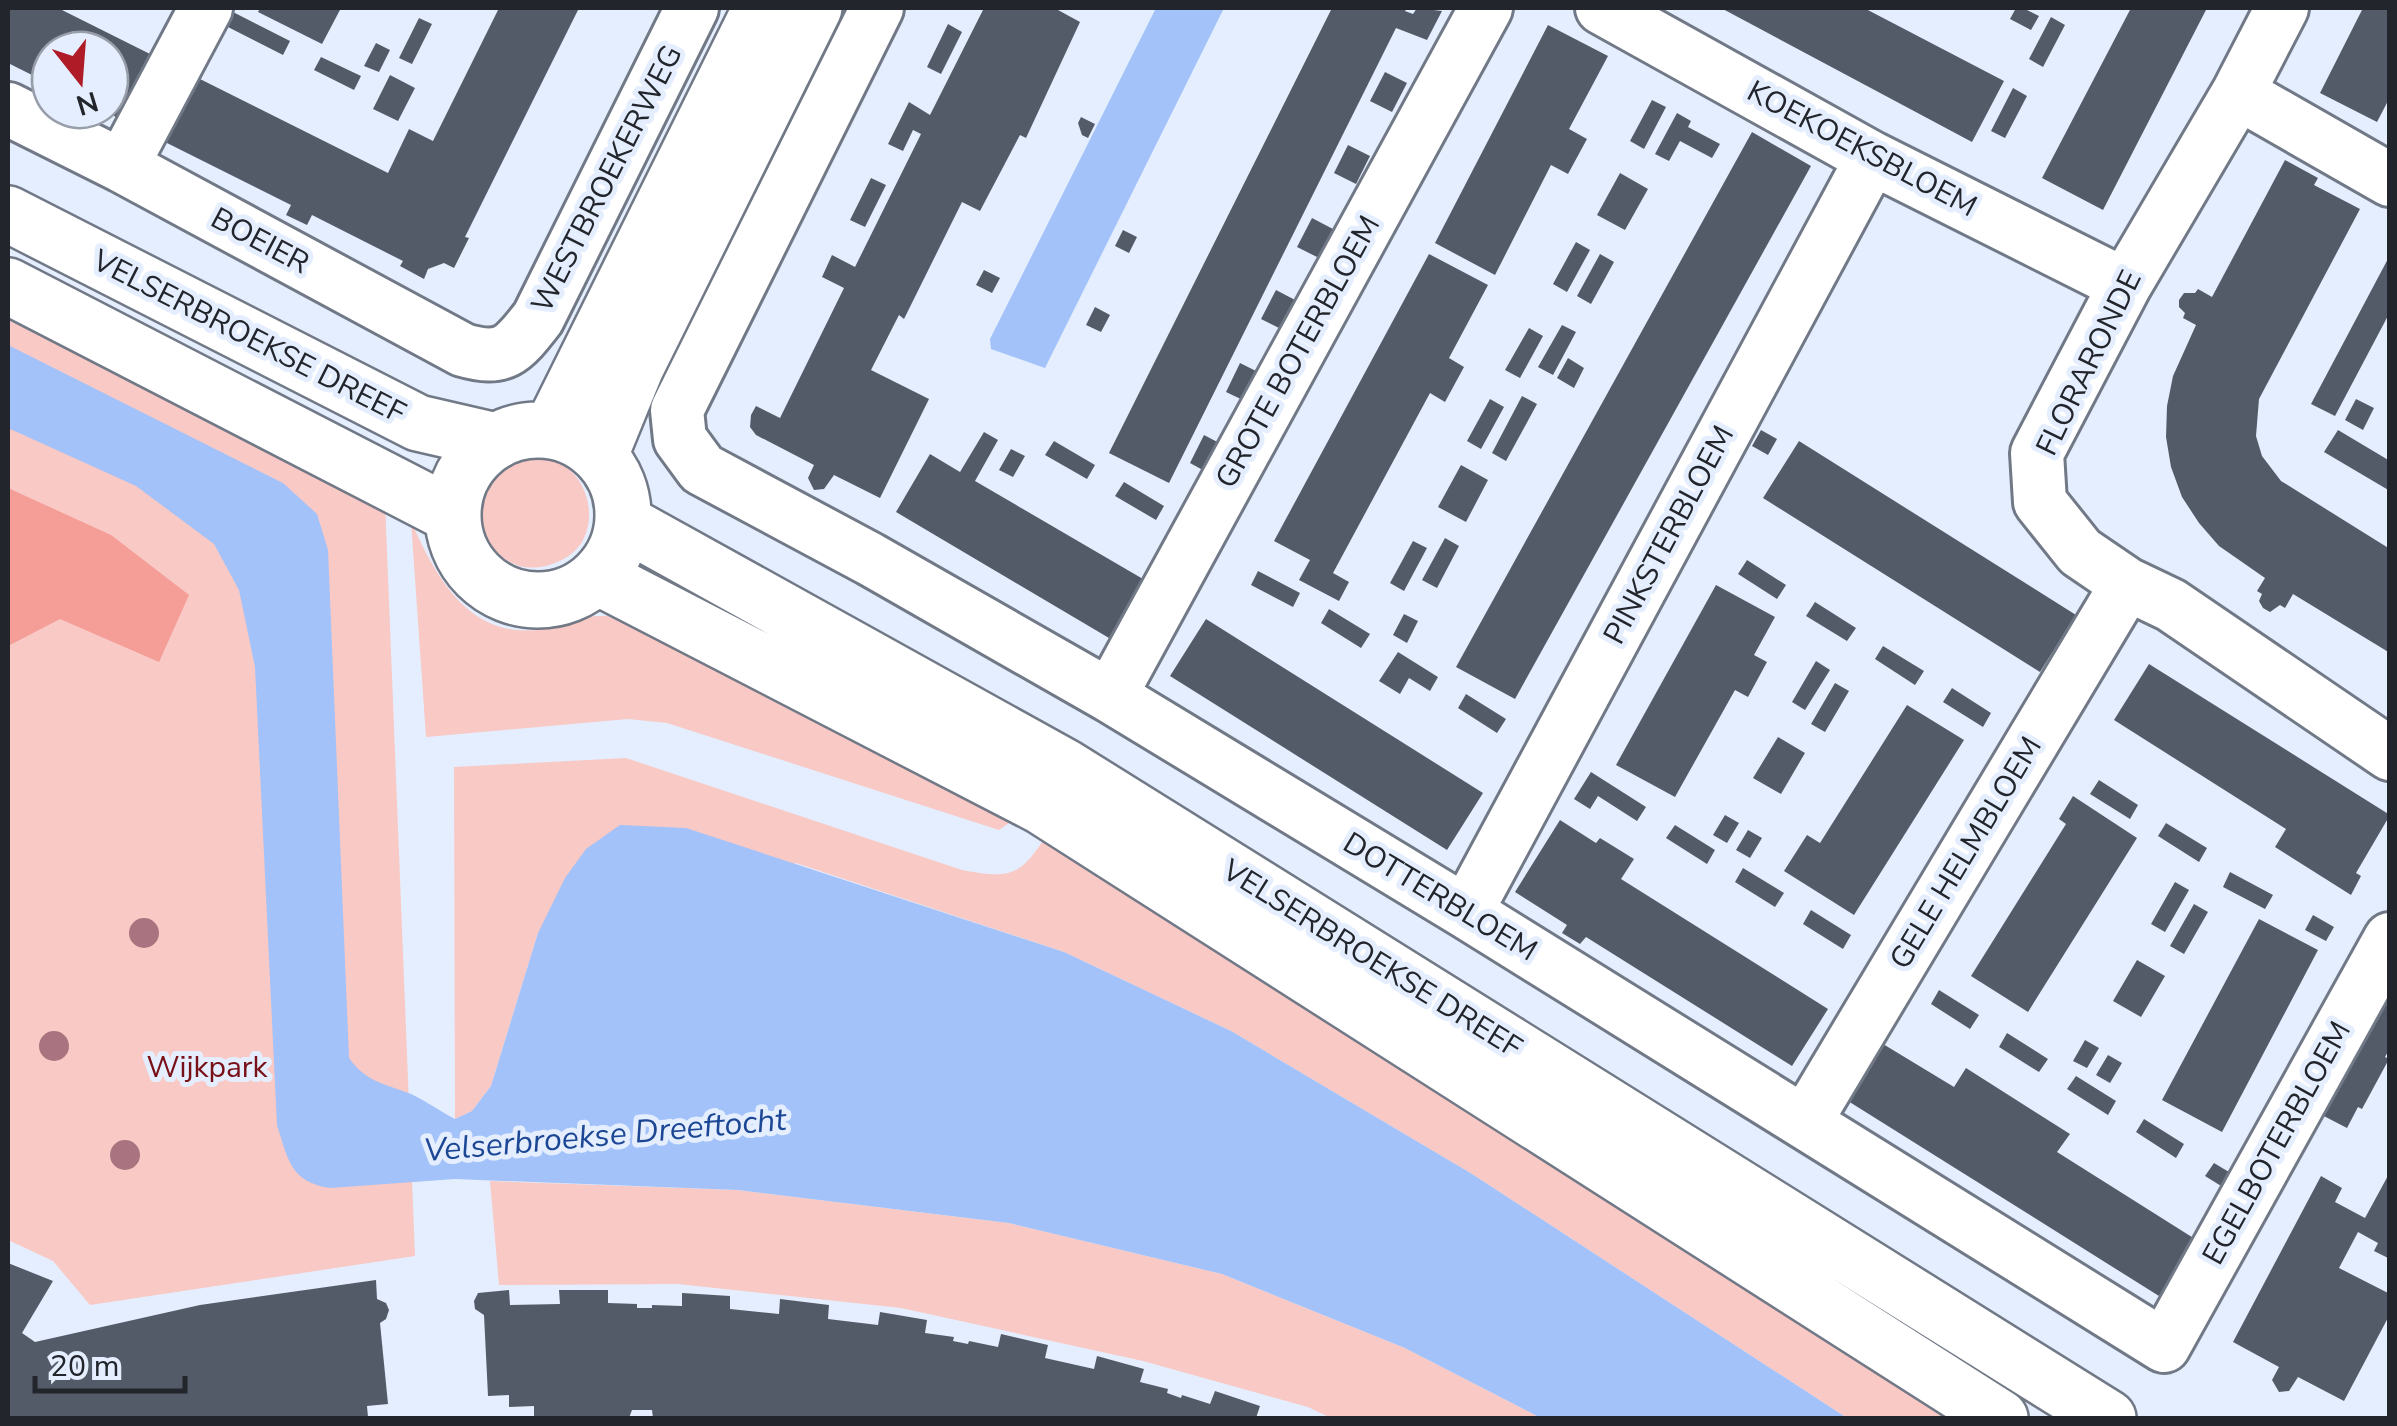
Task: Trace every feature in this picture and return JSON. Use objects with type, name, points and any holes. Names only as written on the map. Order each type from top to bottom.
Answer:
[{"type":"main road","name":"WESTBROEKERWEG","points":[[600,455],[722,139],[761,8]]},
{"type":"main road","name":"WESTBROEKERWEG","points":[[552,431],[722,139],[814,8]]},
{"type":"main road","name":"VELSERBROEKSE DREEF","points":[[8,214],[418,423],[496,441]]},
{"type":"main road","points":[[8,286],[452,515]]},
{"type":"main road","points":[[552,431],[578,440],[600,455],[614,475],[622,498],[624,522],[616,551],[598,576],[577,591],[554,599],[529,600],[505,594],[483,580],[467,562],[456,540],[452,515],[458,486],[473,459],[514,433],[552,431]]},
{"type":"main road","name":"VELSERBROEKSE DREEF","points":[[624,522],[1066,767],[2108,1418]]},
{"type":"main road","name":"VELSERBROEKSE DREEF","points":[[598,576],[1041,806],[2000,1418]]},
{"type":"street","points":[[122,166],[206,8]]},
{"type":"street","name":"WESTBROEKERWEG","points":[[515,347],[538,318],[692,8]]},
{"type":"street","points":[[722,139],[793,175],[876,8]]},
{"type":"street","name":"GROTE BOTERBLOEM","points":[[1110,696],[1486,8]]},
{"type":"street","name":"KOEKOEKSBLOEM","points":[[1602,8],[1872,158],[2125,285]]},
{"type":"street","name":"FLORARONDE","points":[[2282,8],[2238,94],[2125,285],[2037,453],[2040,502],[2080,552],[2127,584],[2171,605],[2390,754]]},
{"type":"street","points":[[2238,94],[2390,180]]},
{"type":"street","name":"BOEIER","points":[[8,109],[122,166],[462,350],[486,357],[515,347]]},
{"type":"street","name":"PINKSTERBLOEM","points":[[1466,912],[1872,158]]},
{"type":"street","name":"DOTTERBLOEM","points":[[793,175],[677,410],[680,439],[702,469],[870,559],[1110,696],[1466,912],[2164,1346]]},
{"type":"street","name":"GELE HELMBLOEM","points":[[1805,1122],[2127,584]]},
{"type":"street","name":"EGELBOTERBLOEM","points":[[2164,1346],[2390,939]]},
{"type":"green space","name":"Wijkpark","points":[[8,295],[385,501],[415,1256],[90,1305],[53,1261],[8,1240]]},
{"type":"green space","points":[[533,456],[555,461],[570,470],[583,487],[589,518],[584,538],[574,552],[549,565],[528,567],[509,561],[494,549],[483,533],[478,514],[479,496],[487,478],[506,463]]},
{"type":"green space","points":[[411,521],[446,585],[478,617],[522,630],[601,616],[661,629],[1017,817],[999,830],[667,723],[628,719],[426,737]]},
{"type":"green space","points":[[626,758],[962,870],[1012,872],[1029,860],[1046,836],[1955,1418],[1847,1418],[1472,1174],[1231,1031],[1064,952],[796,863],[538,933],[491,1086],[472,1111],[455,1119],[454,767]]},
{"type":"green space","points":[[490,1181],[738,1190],[1009,1223],[1222,1274],[1405,1348],[1541,1418],[1331,1418],[1308,1407],[1143,1361],[901,1308],[678,1284],[499,1285]]},
{"type":"shaded area","points":[[8,488],[111,535],[189,595],[159,662],[60,619],[8,646]]},
{"type":"water","points":[[1156,8],[1224,8],[1045,368],[991,349],[990,339]]},
{"type":"water","name":"Velserbroekse Dreeftocht","points":[[8,345],[283,483],[317,514],[328,550],[349,1058],[369,1077],[411,1094],[455,1119],[472,1111],[491,1086],[538,933],[565,878],[586,849],[620,825],[686,828],[1064,952],[1231,1031],[1472,1174],[1847,1418],[1541,1418],[1405,1348],[1222,1274],[1009,1223],[738,1190],[455,1179],[330,1188],[306,1180],[293,1167],[277,1125],[255,667],[239,590],[214,544],[136,486],[8,428]]},
{"type":"building","points":[[8,8],[58,8],[102,30],[30,30],[30,74],[8,63]]},
{"type":"building","points":[[260,8],[341,8],[322,44],[258,12]]},
{"type":"building","points":[[499,8],[579,8],[465,237],[469,238],[454,268],[444,263],[428,269],[424,279],[400,266],[403,261],[312,215],[307,225],[286,215],[291,205],[165,142],[198,78],[388,173],[409,129],[433,141]]},
{"type":"building","points":[[984,8],[1059,8],[1080,22],[1026,138],[1020,135],[980,211],[962,202],[904,319],[899,315],[871,370],[929,399],[880,498],[834,475],[824,489],[814,490],[808,478],[814,465],[756,435],[750,427],[751,415],[756,406],[780,418],[844,288],[822,277],[832,255],[855,267],[921,134],[913,130],[903,151],[888,144],[909,102],[930,115]]},
{"type":"building","points":[[1332,8],[1407,8],[1405,11],[1413,14],[1417,8],[1442,11],[1427,40],[1396,28],[1169,483],[1109,453]]},
{"type":"building","points":[[1721,8],[1864,8],[2004,81],[1972,142]]},
{"type":"building","points":[[2016,8],[2039,16],[2031,30],[2010,19]]},
{"type":"building","points":[[2131,8],[2207,8],[2103,210],[2042,178]]},
{"type":"building","points":[[2363,8],[2390,8],[2390,97],[2377,122],[2320,93]]},
{"type":"building","points":[[231,11],[290,41],[283,55],[224,25]]},
{"type":"building","points":[[2051,17],[2065,25],[2043,67],[2029,59]]},
{"type":"building","points":[[419,18],[432,24],[412,64],[399,58]]},
{"type":"building","points":[[948,24],[962,32],[941,74],[927,67]]},
{"type":"building","points":[[1548,25],[1608,56],[1569,129],[1587,139],[1568,174],[1551,165],[1495,275],[1435,243]]},
{"type":"building","points":[[376,43],[390,50],[379,72],[364,66]]},
{"type":"building","points":[[130,44],[154,56],[130,104]]},
{"type":"building","points":[[321,57],[361,76],[354,90],[314,70]]},
{"type":"building","points":[[1385,72],[1407,83],[1392,112],[1370,101]]},
{"type":"building","points":[[390,75],[415,88],[398,121],[373,109]]},
{"type":"building","points":[[2013,88],[2027,96],[2005,138],[1991,131]]},
{"type":"building","points":[[1652,100],[1666,107],[1644,149],[1630,141]]},
{"type":"building","points":[[1677,113],[1691,121],[1688,127],[1720,144],[1712,158],[1680,141],[1669,161],[1655,154]]},
{"type":"building","points":[[1081,117],[1095,124],[1088,138],[1082,135],[1078,123]]},
{"type":"building","points":[[1752,132],[1811,166],[1515,699],[1456,667]]},
{"type":"building","points":[[1348,145],[1370,156],[1356,184],[1334,173]]},
{"type":"building","points":[[2285,160],[2318,178],[2314,185],[2360,209],[2259,399],[2256,436],[2262,456],[2281,481],[2390,549],[2390,653],[2293,594],[2285,608],[2280,605],[2270,612],[2263,608],[2259,601],[2262,594],[2257,591],[2265,578],[2219,546],[2199,523],[2182,497],[2171,467],[2166,437],[2167,406],[2173,376],[2196,325],[2183,318],[2185,313],[2179,300],[2184,293],[2195,293],[2198,289],[2212,297]]},
{"type":"building","points":[[1620,173],[1648,189],[1625,230],[1597,215]]},
{"type":"building","points":[[871,178],[886,185],[865,227],[850,220]]},
{"type":"building","points":[[1312,218],[1333,229],[1319,258],[1297,247]]},
{"type":"building","points":[[1123,230],[1137,237],[1129,253],[1115,246]]},
{"type":"building","points":[[1576,242],[1590,250],[1567,292],[1553,284]]},
{"type":"building","points":[[1429,254],[1488,285],[1449,358],[1464,367],[1445,402],[1430,393],[1333,573],[1349,582],[1339,601],[1299,580],[1310,560],[1274,541]]},
{"type":"building","points":[[1600,254],[1614,262],[1591,304],[1577,296]]},
{"type":"building","points":[[2390,255],[2390,312],[2335,416],[2311,404]]},
{"type":"building","points":[[984,270],[1000,278],[992,293],[976,285]]},
{"type":"building","points":[[1276,290],[1297,301],[1283,330],[1261,319]]},
{"type":"building","points":[[1095,307],[1110,315],[1101,332],[1086,325]]},
{"type":"building","points":[[1562,325],[1576,332],[1553,375],[1538,367]]},
{"type":"building","points":[[1529,328],[1543,336],[1520,378],[1505,370]]},
{"type":"building","points":[[1568,358],[1584,368],[1574,388],[1557,378]]},
{"type":"building","points":[[1240,363],[1262,374],[1247,402],[1226,392]]},
{"type":"building","points":[[1522,396],[1537,404],[1506,461],[1492,453]]},
{"type":"building","points":[[1490,399],[1504,407],[1481,449],[1467,441]]},
{"type":"building","points":[[2356,399],[2374,408],[2363,430],[2345,420]]},
{"type":"building","points":[[1761,430],[1777,439],[1768,455],[1752,446]]},
{"type":"building","points":[[2338,430],[2390,461],[2390,491],[2324,452]]},
{"type":"building","points":[[984,432],[998,440],[975,481],[1143,579],[1109,638],[896,512],[930,454],[960,472]]},
{"type":"building","points":[[1204,435],[1225,446],[1210,474],[1190,463]]},
{"type":"building","points":[[1054,441],[1095,465],[1087,479],[1045,455]]},
{"type":"building","points":[[1799,441],[2076,615],[2040,672],[1763,498]]},
{"type":"building","points":[[1011,449],[1025,456],[1013,477],[999,470]]},
{"type":"building","points":[[1461,465],[1488,480],[1466,522],[1438,507]]},
{"type":"building","points":[[1124,482],[1164,506],[1156,520],[1115,496]]},
{"type":"building","points":[[1445,538],[1459,546],[1437,588],[1422,580]]},
{"type":"building","points":[[1413,541],[1427,548],[1404,591],[1390,583]]},
{"type":"building","points":[[1747,560],[1786,585],[1777,599],[1738,574]]},
{"type":"building","points":[[1258,571],[1300,593],[1293,607],[1251,585]]},
{"type":"building","points":[[1716,585],[1775,617],[1754,655],[1767,662],[1748,697],[1735,690],[1675,797],[1616,765]]},
{"type":"building","points":[[1815,602],[1856,628],[1847,641],[1806,616]]},
{"type":"building","points":[[1329,609],[1370,634],[1361,648],[1321,623]]},
{"type":"building","points":[[1404,614],[1418,621],[1407,643],[1393,635]]},
{"type":"building","points":[[1206,619],[1483,793],[1447,850],[1170,676]]},
{"type":"building","points":[[1883,646],[1924,671],[1915,685],[1875,659]]},
{"type":"building","points":[[1398,652],[1438,677],[1430,691],[1409,678],[1400,694],[1379,681]]},
{"type":"building","points":[[1816,661],[1830,670],[1805,710],[1792,702]]},
{"type":"building","points":[[2149,664],[2390,815],[2356,873],[2361,876],[2351,895],[2275,847],[2286,829],[2114,720]]},
{"type":"building","points":[[1835,683],[1849,691],[1825,732],[1811,724]]},
{"type":"building","points":[[1952,688],[1991,713],[1983,727],[1943,702]]},
{"type":"building","points":[[1466,694],[1506,719],[1497,733],[1458,708]]},
{"type":"building","points":[[1907,705],[1964,740],[1854,915],[1784,871],[1807,835],[1820,843]]},
{"type":"building","points":[[1778,737],[1805,753],[1781,794],[1753,778]]},
{"type":"building","points":[[1591,772],[1646,807],[1637,821],[1598,796],[1590,809],[1574,799]]},
{"type":"building","points":[[2099,780],[2138,805],[2130,819],[2090,794]]},
{"type":"building","points":[[2073,796],[2137,838],[2028,1012],[1971,976],[2066,824],[2059,819]]},
{"type":"building","points":[[1725,815],[1739,823],[1727,843],[1713,835]]},
{"type":"building","points":[[1560,820],[1596,843],[1600,838],[1634,859],[1621,879],[1828,1009],[1792,1066],[1586,937],[1580,944],[1562,933],[1567,925],[1515,892]]},
{"type":"building","points":[[2166,823],[2207,848],[2199,862],[2158,836]]},
{"type":"building","points":[[1675,825],[1715,850],[1707,864],[1666,838]]},
{"type":"building","points":[[1748,830],[1762,838],[1750,858],[1736,850]]},
{"type":"building","points":[[1743,868],[1784,893],[1775,907],[1735,882]]},
{"type":"building","points":[[2230,872],[2273,895],[2265,909],[2223,887]]},
{"type":"building","points":[[2175,882],[2189,890],[2165,932],[2151,924]]},
{"type":"building","points":[[2194,904],[2208,912],[2184,954],[2170,946]]},
{"type":"building","points":[[1811,910],[1851,935],[1843,949],[1803,924]]},
{"type":"building","points":[[2313,915],[2334,927],[2326,941],[2305,930]]},
{"type":"building","points":[[2259,919],[2318,950],[2222,1132],[2162,1100]]},
{"type":"building","points":[[2137,960],[2165,976],[2141,1017],[2113,1001]]},
{"type":"building","points":[[2390,979],[2390,1048],[2385,1057],[2389,1059],[2347,1128],[2318,1113]]},
{"type":"building","points":[[1939,990],[1979,1015],[1970,1029],[1931,1004]]},
{"type":"building","points":[[2007,1033],[2048,1059],[2039,1072],[1999,1047]]},
{"type":"building","points":[[2085,1040],[2099,1048],[2087,1068],[2073,1061]]},
{"type":"building","points":[[1883,1044],[1954,1087],[1966,1068],[2070,1134],[2057,1152],[2195,1239],[2159,1296],[1848,1101]]},
{"type":"building","points":[[2108,1055],[2122,1063],[2110,1083],[2096,1075]]},
{"type":"building","points":[[2076,1076],[2116,1101],[2108,1115],[2067,1089]]},
{"type":"building","points":[[2144,1119],[2184,1144],[2176,1158],[2136,1132]]},
{"type":"building","points":[[2214,1163],[2234,1175],[2226,1189],[2205,1176]]},
{"type":"building","points":[[2390,1172],[2390,1259],[2374,1251],[2378,1243],[2358,1232],[2339,1268],[2390,1294],[2390,1314],[2344,1401],[2298,1377],[2289,1391],[2279,1392],[2272,1380],[2279,1367],[2233,1342],[2321,1176],[2342,1188],[2335,1202],[2365,1218]]},
{"type":"building","points":[[8,1263],[53,1281],[22,1333],[35,1342],[200,1305],[376,1280],[377,1299],[386,1303],[389,1310],[380,1323],[388,1404],[367,1406],[368,1417],[355,1418],[8,1418]]},
{"type":"building","points":[[509,1290],[510,1305],[560,1304],[559,1290],[608,1290],[608,1303],[637,1304],[637,1308],[682,1306],[682,1293],[730,1296],[730,1309],[779,1314],[780,1299],[829,1305],[828,1319],[878,1325],[880,1312],[927,1320],[925,1333],[954,1337],[953,1341],[998,1347],[1001,1334],[1048,1345],[1045,1358],[1094,1369],[1097,1356],[1144,1369],[1140,1382],[1168,1389],[1167,1393],[1181,1398],[1182,1395],[1210,1404],[1215,1391],[1260,1406],[1256,1418],[653,1418],[652,1410],[632,1410],[629,1418],[534,1418],[534,1406],[509,1407],[509,1395],[488,1396],[484,1315],[475,1309],[474,1301],[478,1293]]}]
